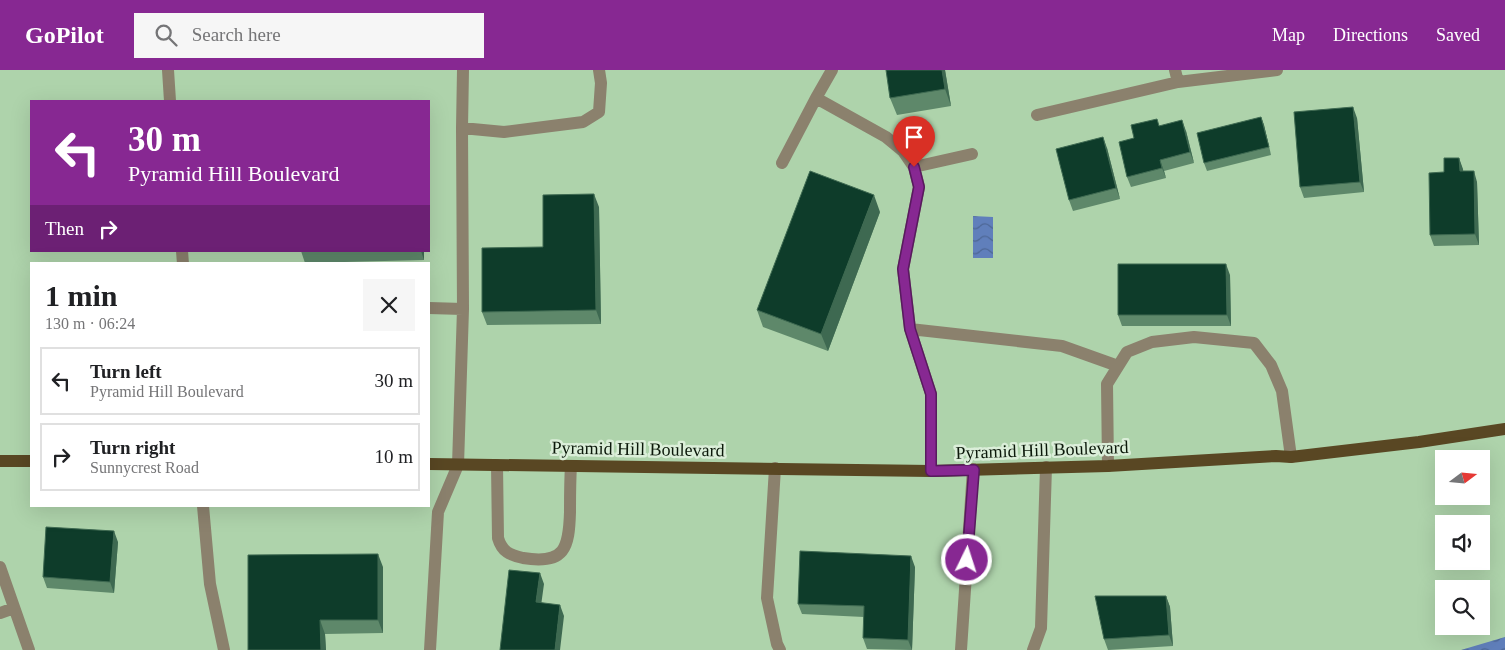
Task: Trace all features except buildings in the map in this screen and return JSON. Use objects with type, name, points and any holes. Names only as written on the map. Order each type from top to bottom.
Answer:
[{"type":"main road","name":"Pyramid Hill Boulevard","points":[[430,464],[931,471],[1108,466],[1276,456],[1291,457],[1419,442],[1505,429]]},
{"type":"main road","points":[[0,461],[30,461]]},
{"type":"street","points":[[168,70],[170,100]]},
{"type":"street","points":[[430,650],[438,512],[458,464],[463,309],[463,70]]},
{"type":"street","points":[[462,128],[504,132],[582,122],[599,112],[601,83],[599,70]]},
{"type":"street","points":[[782,163],[832,70]]},
{"type":"street","points":[[1036,115],[1176,76],[1277,70]]},
{"type":"street","points":[[816,98],[886,137],[903,151],[914,167],[919,187],[903,269],[910,329],[931,394],[931,471]]},
{"type":"street","points":[[914,167],[972,154]]},
{"type":"street","points":[[430,308],[463,309]]},
{"type":"street","points":[[910,329],[1062,346],[1118,366]]},
{"type":"street","points":[[1108,466],[1107,384],[1127,352],[1152,342],[1194,337],[1254,342],[1271,365],[1282,391],[1291,457]]},
{"type":"street","points":[[497,465],[498,538],[501,548],[510,556],[534,560],[554,558],[565,548],[569,536],[571,466]]},
{"type":"street","points":[[1033,650],[1040,628],[1046,467]]},
{"type":"street","points":[[775,468],[767,598],[780,650]]},
{"type":"street","points":[[960,650],[974,470]]},
{"type":"street","points":[[203,507],[210,584],[224,650]]},
{"type":"street","points":[[0,567],[29,650]]},
{"type":"street","points":[[0,613],[14,608]]},
{"type":"water","points":[[973,216],[993,217],[993,258],[973,258]]},
{"type":"water","points":[[1505,637],[1505,650],[1461,650]]},
{"type":"route","points":[[914,167],[919,187],[903,269],[910,329],[931,394],[931,471],[974,470],[967,560]]}]
